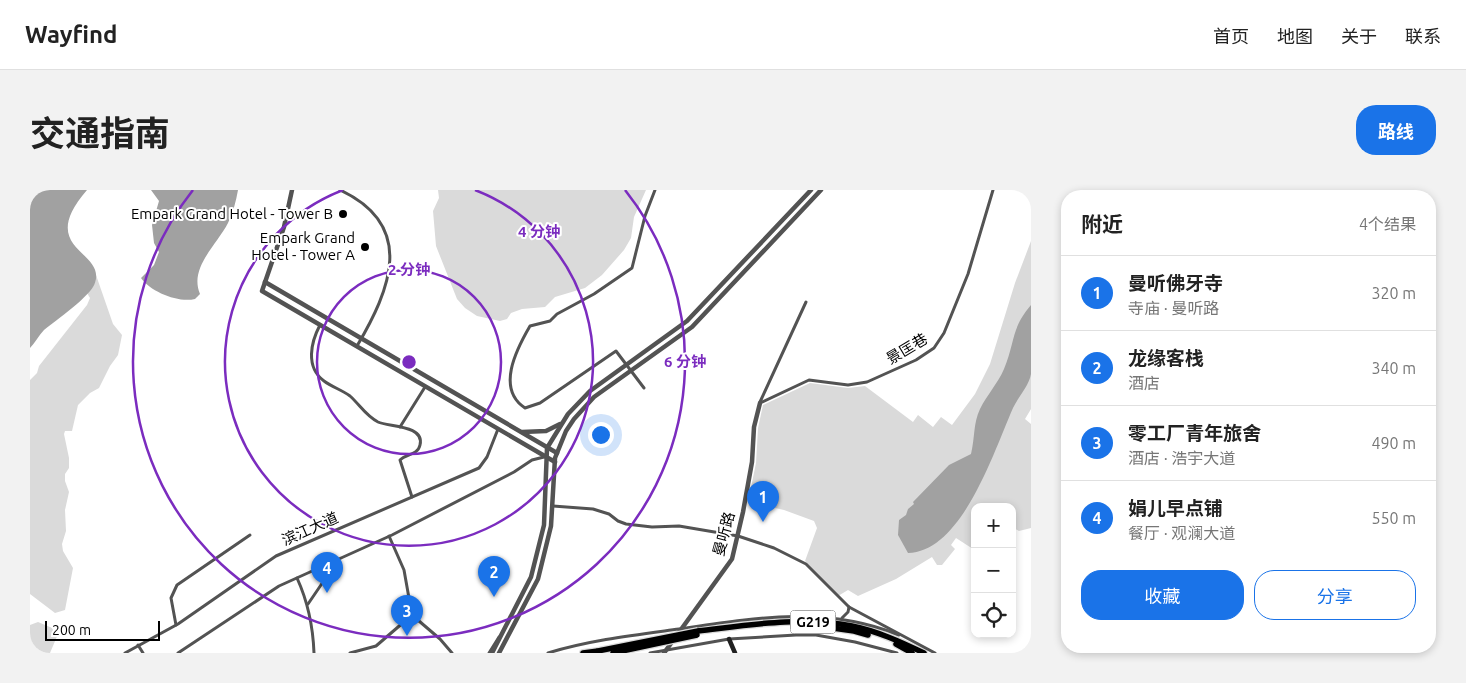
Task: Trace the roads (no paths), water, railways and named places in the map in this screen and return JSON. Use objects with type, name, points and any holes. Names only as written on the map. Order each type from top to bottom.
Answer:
[{"type":"highway","name":"G219","points":[[583,653],[769,622],[818,622],[853,626],[896,639],[924,653]]},
{"type":"highway","name":"G219","points":[[613,653],[698,633]]},
{"type":"main road","points":[[729,639],[735,653]]},
{"type":"street","points":[[292,190],[284,228],[262,291],[555,462]]},
{"type":"street","points":[[340,190],[369,208],[381,223],[387,237],[390,254],[390,273],[384,294],[357,346]]},
{"type":"street","points":[[352,196],[355,190]]},
{"type":"street","points":[[644,388],[616,351],[540,403],[525,408],[519,404],[511,392],[510,375],[514,360],[530,326],[550,322],[557,314],[594,294],[632,268],[645,216],[655,190]]},
{"type":"street","points":[[490,653],[531,577],[541,541],[546,498],[547,448],[562,423],[577,402],[687,322],[811,190]]},
{"type":"street","points":[[500,652],[530,599],[542,566],[549,542],[555,462],[566,430],[583,408],[692,327],[821,190]]},
{"type":"street","name":"景匡巷","points":[[760,403],[809,380],[848,385],[867,382],[916,360],[934,348],[944,333],[968,274],[993,190]]},
{"type":"street","points":[[265,282],[557,454]]},
{"type":"street","points":[[760,403],[806,302]]},
{"type":"street","points":[[320,325],[312,346],[313,365],[317,374],[323,380],[348,395],[370,417],[379,422],[412,431],[420,440],[419,448],[415,453],[400,460],[412,497]]},
{"type":"street","points":[[400,427],[425,386]]},
{"type":"street","name":"曼听路","points":[[665,652],[730,564],[738,536],[752,462],[755,420],[760,403]]},
{"type":"street","points":[[519,431],[537,433],[562,423]]},
{"type":"street","name":"滨江大道","points":[[125,653],[176,625],[276,556],[479,468],[487,457],[498,429]]},
{"type":"street","points":[[178,653],[279,586],[389,536],[514,472],[532,460],[546,457]]},
{"type":"street","points":[[553,506],[593,509],[609,514],[618,522],[626,524],[652,528],[679,526],[738,536],[801,560],[849,607],[916,649],[935,653]]},
{"type":"street","points":[[176,625],[170,598],[177,585],[250,535]]},
{"type":"street","points":[[389,536],[404,570],[412,615],[440,639],[452,653]]},
{"type":"street","points":[[308,605],[339,559]]},
{"type":"street","points":[[297,578],[308,605],[314,653]]},
{"type":"street","points":[[842,618],[848,612],[849,607]]},
{"type":"street","points":[[350,653],[376,646],[412,615]]},
{"type":"street","points":[[512,615],[519,619]]},
{"type":"street","points":[[548,653],[621,636],[768,616],[842,618],[890,632],[916,649]]},
{"type":"street","points":[[650,653],[665,652],[729,639],[766,635],[816,635],[897,653]]},
{"type":"street","points":[[138,645],[143,653]]},
{"type":"place","name":"Empark Grand Hotel - Tower B","points":[[343,214]]},
{"type":"place","name":"Empark Grand Hotel - Tower A","points":[[365,247]]},
{"type":"place","name":"曼听佛牙寺","points":[[763,522]]},
{"type":"place","name":"娟儿早点铺","points":[[327,593]]},
{"type":"place","name":"龙缘客栈","points":[[494,597]]},
{"type":"place","name":"零工厂青年旅舍","points":[[407,636]]}]
